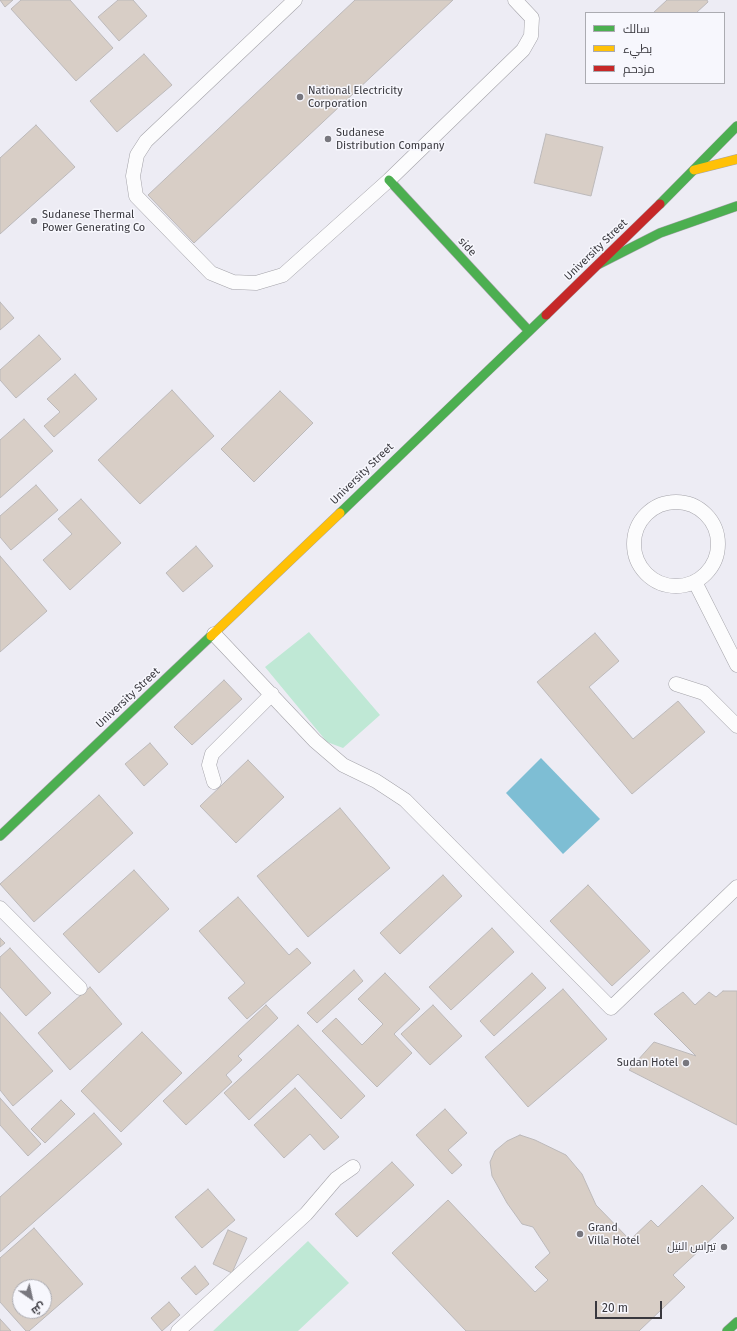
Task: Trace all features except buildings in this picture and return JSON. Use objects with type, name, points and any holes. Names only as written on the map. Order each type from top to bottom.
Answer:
[{"type":"main road","name":"University Street","points":[[0,836],[214,634],[528,330],[599,264],[737,126]]},
{"type":"main road","points":[[692,171],[737,159]]},
{"type":"main road","name":"side","points":[[389,180],[528,330]]},
{"type":"main road","points":[[599,264],[660,233],[737,206]]},
{"type":"main road","points":[[727,1331],[737,1322]]},
{"type":"lane","points":[[295,0],[146,141],[137,155],[133,176],[136,196],[211,273],[233,282],[256,283],[283,275],[389,180],[523,50],[531,36],[532,18],[515,0]]},
{"type":"lane","points":[[679,502],[694,506],[707,515],[715,529],[717,536],[718,544],[716,559],[707,573],[695,582],[680,587],[664,586],[650,579],[639,568],[634,553],[633,537],[639,522],[649,511],[664,504],[679,502]]},
{"type":"lane","points":[[695,582],[737,665]]},
{"type":"lane","points":[[214,634],[315,741],[343,765],[376,781],[405,800],[611,1008],[737,887]]},
{"type":"lane","points":[[676,684],[704,694],[737,726]]},
{"type":"lane","points":[[214,782],[209,764],[212,754],[272,694]]},
{"type":"lane","points":[[0,908],[80,988]]},
{"type":"lane","points":[[178,1331],[306,1214],[336,1180],[353,1167]]},
{"type":"green space","points":[[309,632],[380,715],[343,748],[327,742],[265,667]]},
{"type":"green space","points":[[308,1241],[349,1283],[298,1331],[213,1331]]},
{"type":"water","points":[[541,758],[600,819],[563,854],[506,793]]},
{"type":"traffic: fast","points":[[660,204],[737,126]]},
{"type":"traffic: fast","points":[[389,180],[528,330]]},
{"type":"traffic: fast","points":[[599,264],[660,233],[737,206]]},
{"type":"traffic: fast","points":[[340,513],[546,315]]},
{"type":"traffic: fast","points":[[0,836],[211,636]]},
{"type":"traffic: fast","points":[[727,1331],[737,1322]]},
{"type":"traffic: slow","points":[[694,170],[737,159]]},
{"type":"traffic: slow","points":[[211,636],[340,513]]},
{"type":"traffic: jam","points":[[546,315],[660,204]]},
{"type":"place","name":"National Electricity Corporation","points":[[300,97]]},
{"type":"place","name":"Sudanese Distribution Company","points":[[328,139]]},
{"type":"place","name":"Sudanese Thermal Power Generating Co","points":[[34,221]]},
{"type":"place","name":"Sudan Hotel","points":[[686,1063]]},
{"type":"place","name":"Grand Villa Hotel","points":[[580,1234]]},
{"type":"place","name":"تيراس النيل","points":[[724,1247]]}]
